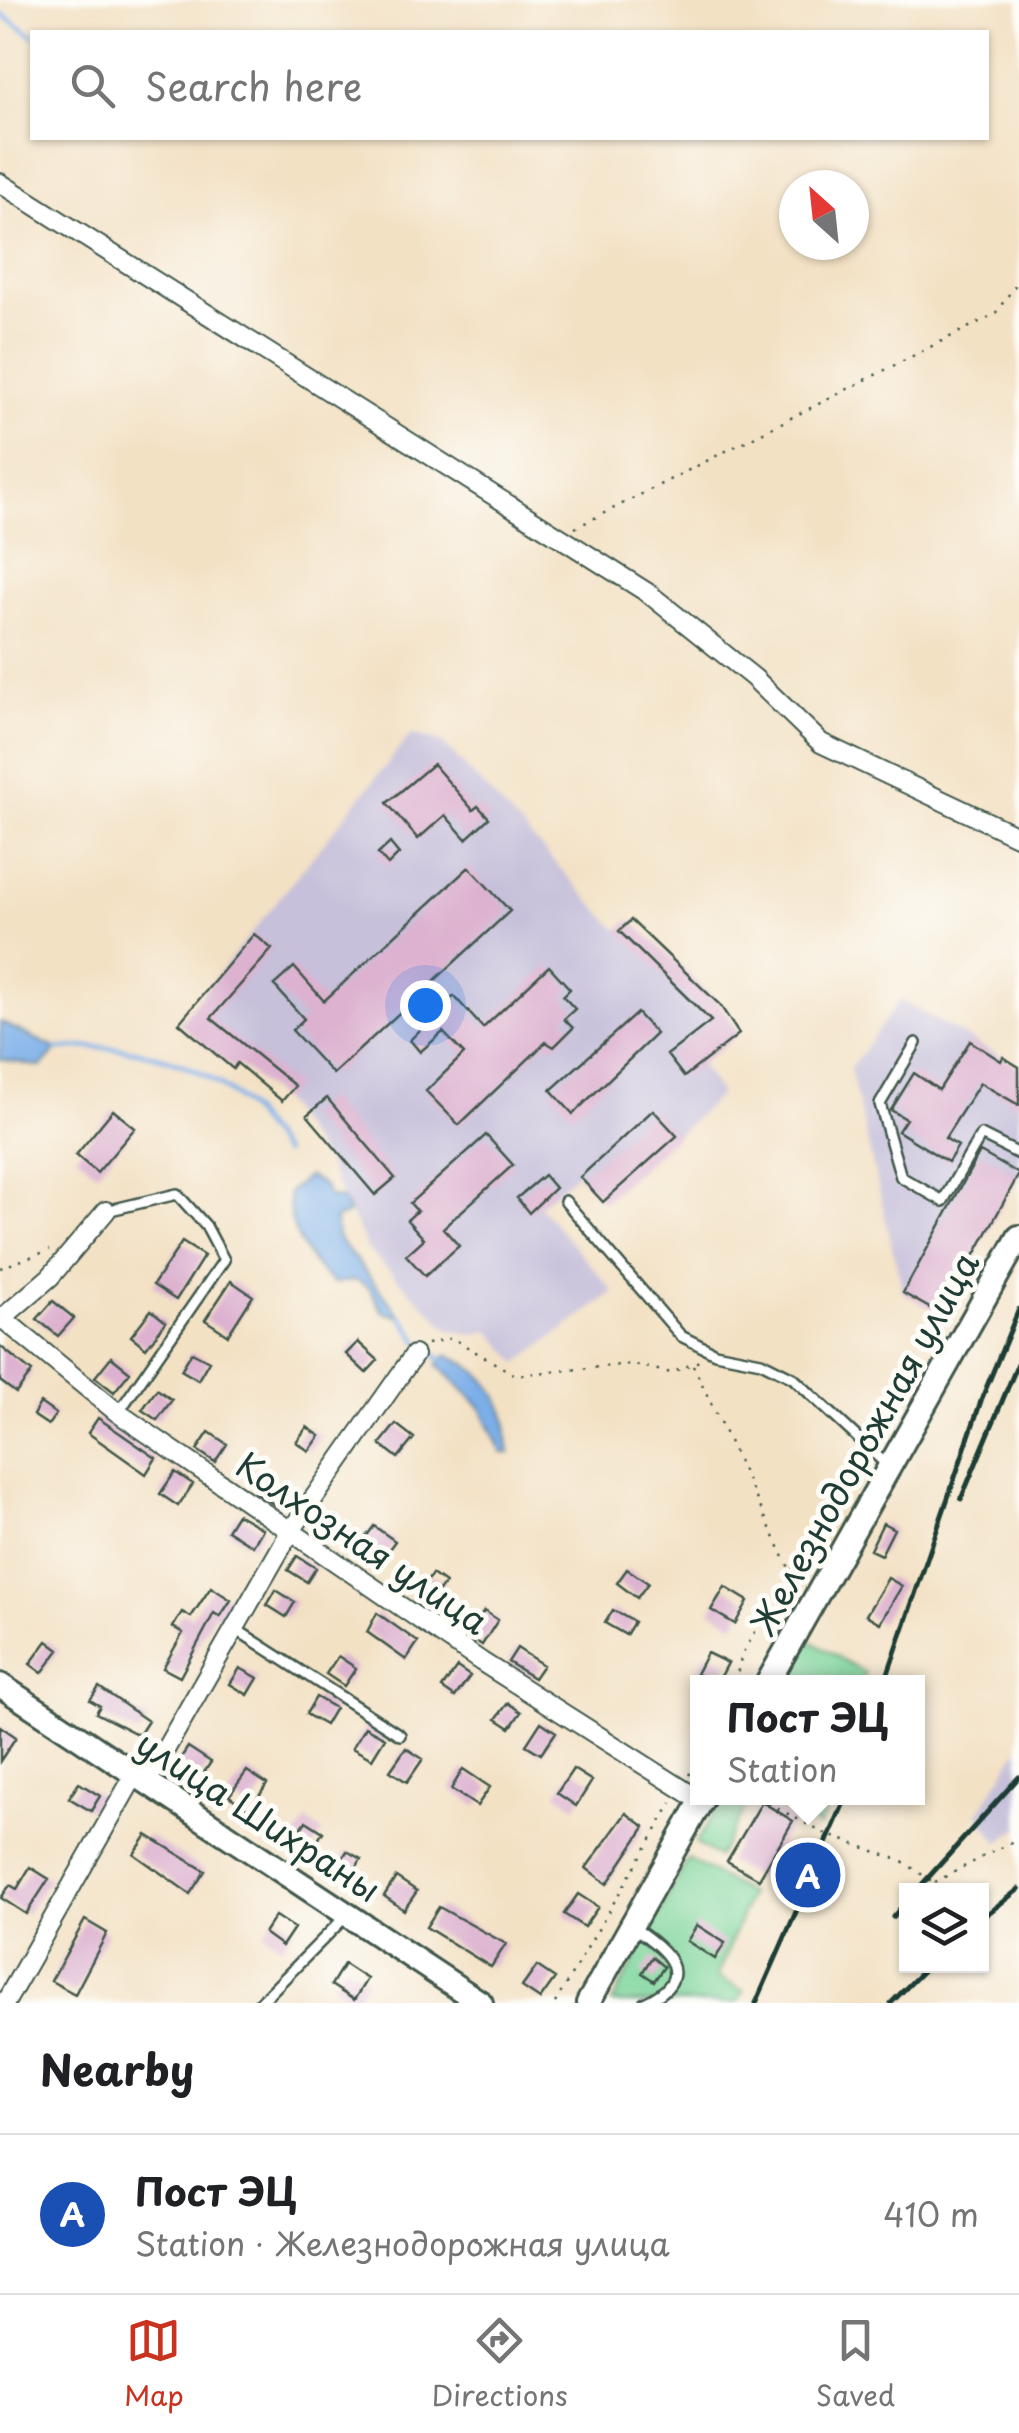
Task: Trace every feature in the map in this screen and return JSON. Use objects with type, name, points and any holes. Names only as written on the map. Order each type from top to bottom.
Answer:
[{"type":"street","points":[[0,183],[648,593],[754,678],[821,743],[1019,837]]},
{"type":"street","points":[[1,1319],[50,1278],[106,1211]]},
{"type":"street","name":"Железнодорожная улица","points":[[772,1675],[1019,1237]]},
{"type":"street","name":"Колхозная улица","points":[[1,1319],[118,1413],[290,1532],[690,1793]]},
{"type":"street","points":[[5,2003],[290,1532],[414,1354]]},
{"type":"street","name":"улица Шихраны","points":[[0,1684],[481,2003]]},
{"type":"street","points":[[588,2003],[699,1805]]},
{"type":"lane","points":[[916,1043],[880,1104],[901,1177],[943,1202],[981,1135],[1019,1154]]},
{"type":"lane","points":[[106,1211],[177,1194],[206,1226],[224,1260],[118,1413]]},
{"type":"lane","points":[[564,1201],[680,1336],[715,1353],[761,1362],[792,1378],[889,1467]]},
{"type":"lane","points":[[234,1628],[400,1736]]},
{"type":"lane","points":[[260,2003],[346,1915]]},
{"type":"lane","points":[[631,1926],[671,1956],[675,1972],[669,1985],[644,2003]]},
{"type":"path","points":[[558,535],[996,314],[1019,280]]},
{"type":"path","points":[[0,1268],[50,1250]]},
{"type":"path","points":[[414,1354],[430,1342],[452,1338],[515,1374],[632,1364],[671,1373],[715,1353]]},
{"type":"path","points":[[692,1364],[790,1572]]},
{"type":"path","points":[[738,1675],[742,1654],[866,1446]]},
{"type":"path","points":[[554,2003],[681,1788]]},
{"type":"path","points":[[772,1805],[823,1833],[902,1861],[933,1882],[992,1856],[1019,1838]]},
{"type":"shaded area","points":[[411,734],[442,742],[618,930],[631,920],[720,1005],[739,1034],[701,1064],[720,1095],[603,1202],[577,1173],[539,1206],[614,1292],[518,1363],[489,1330],[476,1335],[450,1330],[368,1250],[326,1163],[282,1101],[238,1064],[233,1069],[179,1023]]},
{"type":"shaded area","points":[[900,1000],[1019,1067],[1019,1174],[942,1315],[903,1293],[850,1069]]},
{"type":"shaded area","points":[[1019,1748],[1019,1828],[998,1843],[978,1813]]},
{"type":"green space","points":[[809,1640],[865,1673],[865,1675],[790,1675]]},
{"type":"green space","points":[[718,1805],[746,1806],[718,1857],[696,1844]]},
{"type":"green space","points":[[799,1805],[827,1805],[819,1827],[798,1815],[803,1807]]},
{"type":"green space","points":[[688,1859],[750,1894],[717,1977],[744,1991],[738,2003],[612,2003]]},
{"type":"water","points":[[0,1022],[57,1049],[41,1067],[0,1059]]},
{"type":"water","points":[[308,1176],[323,1185],[329,1197],[342,1199],[349,1213],[335,1219],[337,1237],[402,1317],[383,1312],[370,1289],[357,1280],[334,1283],[307,1254],[291,1218],[289,1192]]},
{"type":"water","points":[[447,1355],[477,1372],[492,1389],[503,1409],[510,1453],[502,1453],[480,1406],[438,1365]]},
{"type":"building","points":[[433,764],[473,810],[478,806],[489,818],[466,839],[445,815],[418,839],[387,803]]},
{"type":"building","points":[[390,843],[399,854],[388,865],[378,854]]},
{"type":"building","points":[[469,867],[510,911],[333,1074],[292,1030],[304,1019],[274,985],[294,967],[324,1001]]},
{"type":"building","points":[[631,920],[720,1005],[739,1034],[684,1077],[667,1055],[711,1021],[619,931]]},
{"type":"building","points":[[254,934],[272,949],[211,1018],[295,1086],[282,1101],[237,1063],[233,1069],[179,1023]]},
{"type":"building","points":[[549,966],[570,989],[563,996],[575,1009],[564,1019],[573,1028],[554,1047],[546,1042],[459,1125],[426,1091],[464,1054],[443,1032],[420,1052],[410,1040],[454,996],[483,1028]]},
{"type":"building","points":[[637,1013],[656,1034],[573,1114],[551,1090]]},
{"type":"building","points":[[970,1041],[1001,1061],[1003,1057],[1019,1067],[1019,1105],[980,1083],[945,1138],[958,1146],[948,1162],[898,1131],[906,1119],[891,1110],[914,1073],[939,1090]]},
{"type":"building","points":[[327,1098],[395,1178],[375,1195],[307,1115]]},
{"type":"building","points":[[113,1110],[135,1128],[97,1173],[76,1155]]},
{"type":"building","points":[[653,1110],[677,1136],[603,1202],[580,1177]]},
{"type":"building","points":[[486,1135],[513,1165],[443,1228],[459,1246],[425,1276],[406,1255],[424,1239],[407,1220],[417,1211],[410,1203]]},
{"type":"building","points":[[980,1152],[1019,1174],[942,1315],[903,1293]]},
{"type":"building","points":[[544,1175],[555,1188],[529,1213],[517,1198]]},
{"type":"building","points":[[182,1242],[204,1256],[176,1300],[153,1285]]},
{"type":"building","points":[[231,1281],[253,1296],[228,1335],[205,1320]]},
{"type":"building","points":[[53,1301],[74,1318],[58,1336],[37,1319]]},
{"type":"building","points":[[151,1310],[166,1322],[146,1348],[131,1336]]},
{"type":"building","points":[[358,1342],[378,1360],[366,1373],[346,1354]]},
{"type":"building","points":[[0,1346],[32,1372],[16,1393],[0,1381]]},
{"type":"building","points":[[192,1352],[209,1361],[198,1380],[181,1370]]},
{"type":"building","points":[[111,1357],[130,1372],[114,1392],[95,1377]]},
{"type":"building","points":[[157,1389],[172,1400],[157,1420],[142,1410]]},
{"type":"building","points":[[40,1403],[56,1414],[48,1425],[33,1415]]},
{"type":"building","points":[[98,1418],[156,1458],[146,1474],[88,1433]]},
{"type":"building","points":[[396,1424],[414,1438],[398,1458],[380,1444]]},
{"type":"building","points":[[307,1427],[320,1436],[309,1451],[296,1442]]},
{"type":"building","points":[[209,1432],[227,1444],[215,1462],[197,1450]]},
{"type":"building","points":[[175,1472],[193,1484],[178,1506],[160,1494]]},
{"type":"building","points":[[263,1481],[285,1497],[278,1507],[255,1492]]},
{"type":"building","points":[[237,1514],[263,1529],[253,1546],[227,1530]]},
{"type":"building","points":[[883,1523],[894,1529],[881,1555],[870,1550]]},
{"type":"building","points":[[374,1526],[395,1541],[375,1568],[354,1553]]},
{"type":"building","points":[[297,1556],[316,1568],[307,1582],[288,1570]]},
{"type":"building","points":[[627,1569],[648,1583],[637,1598],[617,1583]]},
{"type":"building","points":[[432,1574],[445,1583],[433,1599],[421,1591]]},
{"type":"building","points":[[888,1578],[902,1586],[880,1623],[866,1615]]},
{"type":"building","points":[[211,1587],[231,1600],[220,1617],[214,1613],[180,1677],[163,1668],[183,1633],[173,1627],[182,1612],[191,1617]]},
{"type":"building","points":[[725,1587],[748,1601],[735,1624],[711,1610]]},
{"type":"building","points":[[276,1590],[295,1602],[286,1617],[267,1605]]},
{"type":"building","points":[[613,1610],[634,1622],[626,1635],[605,1623]]},
{"type":"building","points":[[484,1611],[498,1620],[482,1645],[468,1636]]},
{"type":"building","points":[[377,1613],[418,1642],[406,1660],[367,1632]]},
{"type":"building","points":[[47,1641],[59,1650],[42,1673],[30,1664]]},
{"type":"building","points":[[517,1648],[543,1665],[534,1678],[508,1662]]},
{"type":"building","points":[[707,1653],[728,1663],[722,1675],[696,1674]]},
{"type":"building","points":[[338,1656],[356,1668],[344,1686],[326,1674]]},
{"type":"building","points":[[457,1667],[470,1676],[455,1697],[442,1688]]},
{"type":"building","points":[[240,1668],[258,1678],[248,1695],[230,1684]]},
{"type":"building","points":[[99,1687],[148,1721],[139,1735],[96,1713],[100,1706],[90,1700]]},
{"type":"building","points":[[316,1697],[335,1708],[325,1725],[306,1714]]},
{"type":"building","points":[[508,1703],[521,1712],[510,1728],[496,1719]]},
{"type":"building","points":[[541,1722],[556,1732],[541,1754],[526,1745]]},
{"type":"building","points":[[0,1726],[16,1737],[0,1761]]},
{"type":"building","points":[[365,1727],[385,1738],[372,1759],[352,1748]]},
{"type":"building","points":[[188,1747],[211,1762],[201,1777],[178,1762]]},
{"type":"building","points":[[406,1748],[423,1759],[407,1782],[390,1771]]},
{"type":"building","points":[[463,1769],[490,1787],[477,1806],[451,1789]]},
{"type":"building","points":[[573,1769],[592,1781],[576,1806],[557,1793]]},
{"type":"building","points":[[247,1771],[267,1784],[250,1810],[229,1796]]},
{"type":"building","points":[[79,1783],[100,1796],[91,1811],[69,1798]]},
{"type":"building","points":[[760,1805],[793,1821],[759,1879],[727,1861]]},
{"type":"building","points":[[626,1813],[645,1827],[607,1884],[586,1868]]},
{"type":"building","points":[[306,1821],[323,1832],[313,1848],[295,1838]]},
{"type":"building","points":[[147,1835],[205,1871],[190,1894],[134,1854]]},
{"type":"building","points":[[347,1851],[361,1859],[352,1875],[338,1866]]},
{"type":"building","points":[[30,1867],[49,1879],[26,1914],[1,1898],[10,1885],[17,1889]]},
{"type":"building","points":[[396,1877],[417,1891],[404,1910],[384,1896]]},
{"type":"building","points":[[578,1894],[598,1907],[584,1927],[564,1914]]},
{"type":"building","points":[[439,1907],[506,1944],[491,1967],[426,1927]]},
{"type":"building","points":[[275,1916],[294,1928],[282,1946],[264,1933]]},
{"type":"building","points":[[85,1920],[107,1933],[75,1994],[51,1981]]},
{"type":"building","points":[[697,1925],[725,1943],[715,1959],[687,1941]]},
{"type":"building","points":[[652,1957],[664,1967],[654,1981],[642,1973]]},
{"type":"building","points":[[344,1964],[367,1979],[354,2000],[331,1985]]},
{"type":"building","points":[[537,1966],[555,1978],[540,1999],[522,1987]]},
{"type":"waterway","points":[[0,13],[30,34]]},
{"type":"waterway","points":[[57,1049],[129,1050],[198,1072],[244,1105],[283,1153]]},
{"type":"waterway","points":[[402,1317],[420,1343]]},
{"type":"waterway","points":[[432,1352],[442,1360]]},
{"type":"railway","points":[[887,1675],[982,1398],[1019,1309]]},
{"type":"railway","points":[[961,1499],[1019,1361]]},
{"type":"railway","points":[[923,1883],[1019,1777]]},
{"type":"railway","points":[[756,2003],[843,1805]]},
{"type":"railway","points":[[989,1913],[1019,1889]]},
{"type":"railway","points":[[893,1917],[899,1910]]},
{"type":"railway","points":[[891,2003],[921,1973]]},
{"type":"place","name":"Пост ЭЦ","points":[[808,1875]]}]
